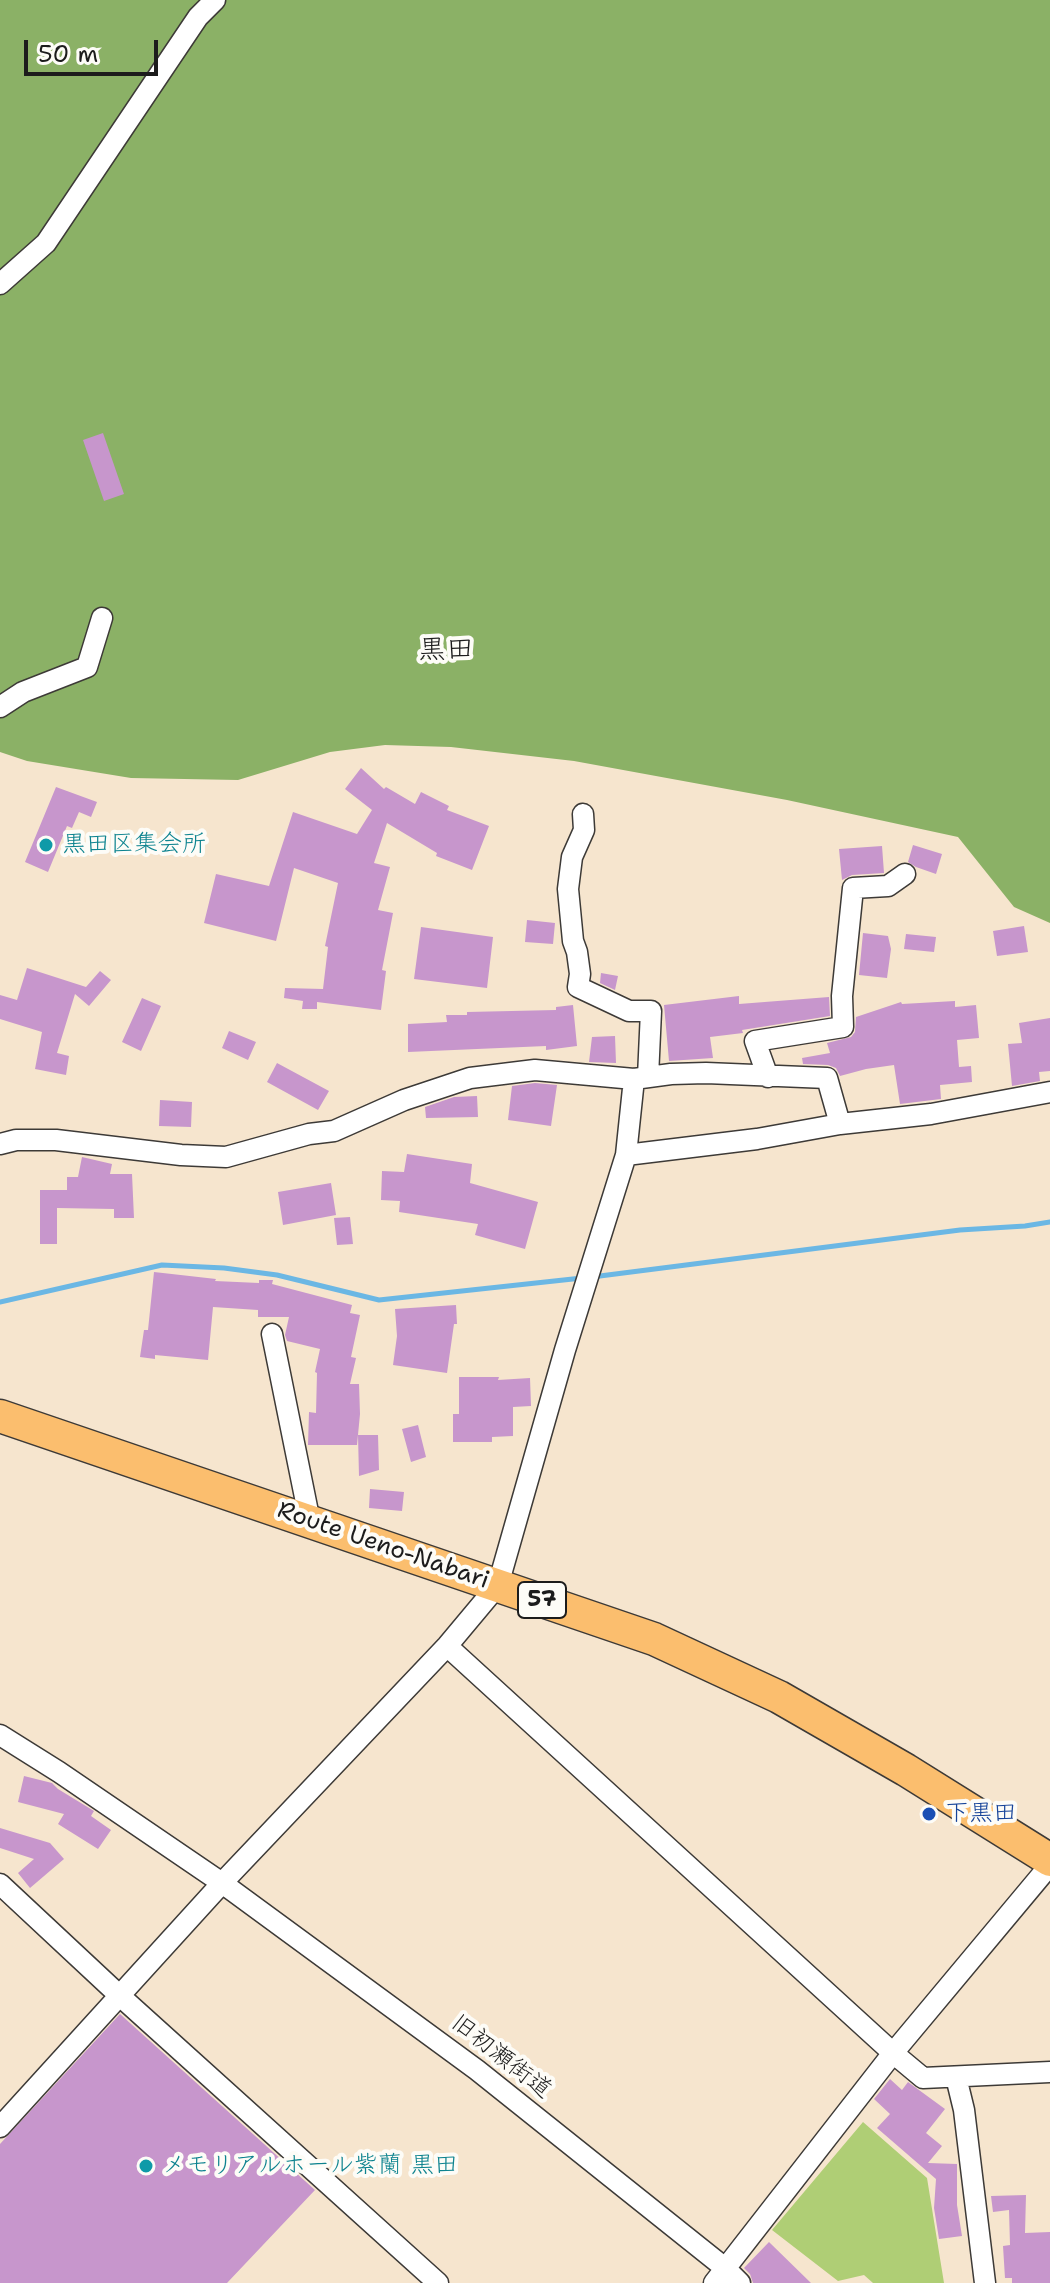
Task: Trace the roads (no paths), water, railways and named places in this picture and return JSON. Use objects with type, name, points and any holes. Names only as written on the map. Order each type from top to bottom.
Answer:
[{"type":"main road","name":"Route Ueno-Nabari","points":[[0,1416],[654,1639],[779,1697],[906,1770],[1050,1862]]},
{"type":"street","points":[[0,284],[46,243],[198,17],[215,0]]},
{"type":"street","points":[[0,707],[23,692],[87,667],[102,618]]},
{"type":"street","points":[[0,2127],[222,1883],[447,1646],[498,1585],[626,1155],[651,1011],[629,1011],[578,987],[580,974],[568,889],[572,857],[584,830],[583,814]]},
{"type":"street","points":[[768,1077],[755,1041],[843,1027],[842,996],[853,888],[888,886],[905,874]]},
{"type":"street","points":[[0,1144],[16,1140],[56,1140],[181,1155],[226,1157],[309,1134],[334,1131],[404,1100],[470,1078],[535,1070],[641,1078],[706,1073],[827,1078],[840,1124]]},
{"type":"street","points":[[626,1155],[931,1114],[1050,1092]]},
{"type":"street","points":[[272,1334],[310,1522]]},
{"type":"street","points":[[447,1646],[923,2078],[1050,2072]]},
{"type":"street","name":"旧初瀬街道","points":[[0,1735],[222,1883],[477,2070],[720,2275],[740,2283]]},
{"type":"street","points":[[720,2275],[893,2053],[1050,1862]]},
{"type":"street","points":[[0,1884],[438,2283]]},
{"type":"street","points":[[956,2077],[964,2110],[985,2283]]},
{"type":"waterway","points":[[592,1277],[960,1230],[1050,1222]]},
{"type":"waterway","points":[[0,1302],[162,1265],[277,1275],[379,1300],[582,1278]]},
{"type":"place","name":"黒田区集会所","points":[[46,845]]},
{"type":"place","name":"下黒田","points":[[929,1814]]},
{"type":"place","name":"メモリアルホール紫蘭 黒田","points":[[146,2166]]},
{"type":"district","name":"黒田","points":[[446,651]]}]
